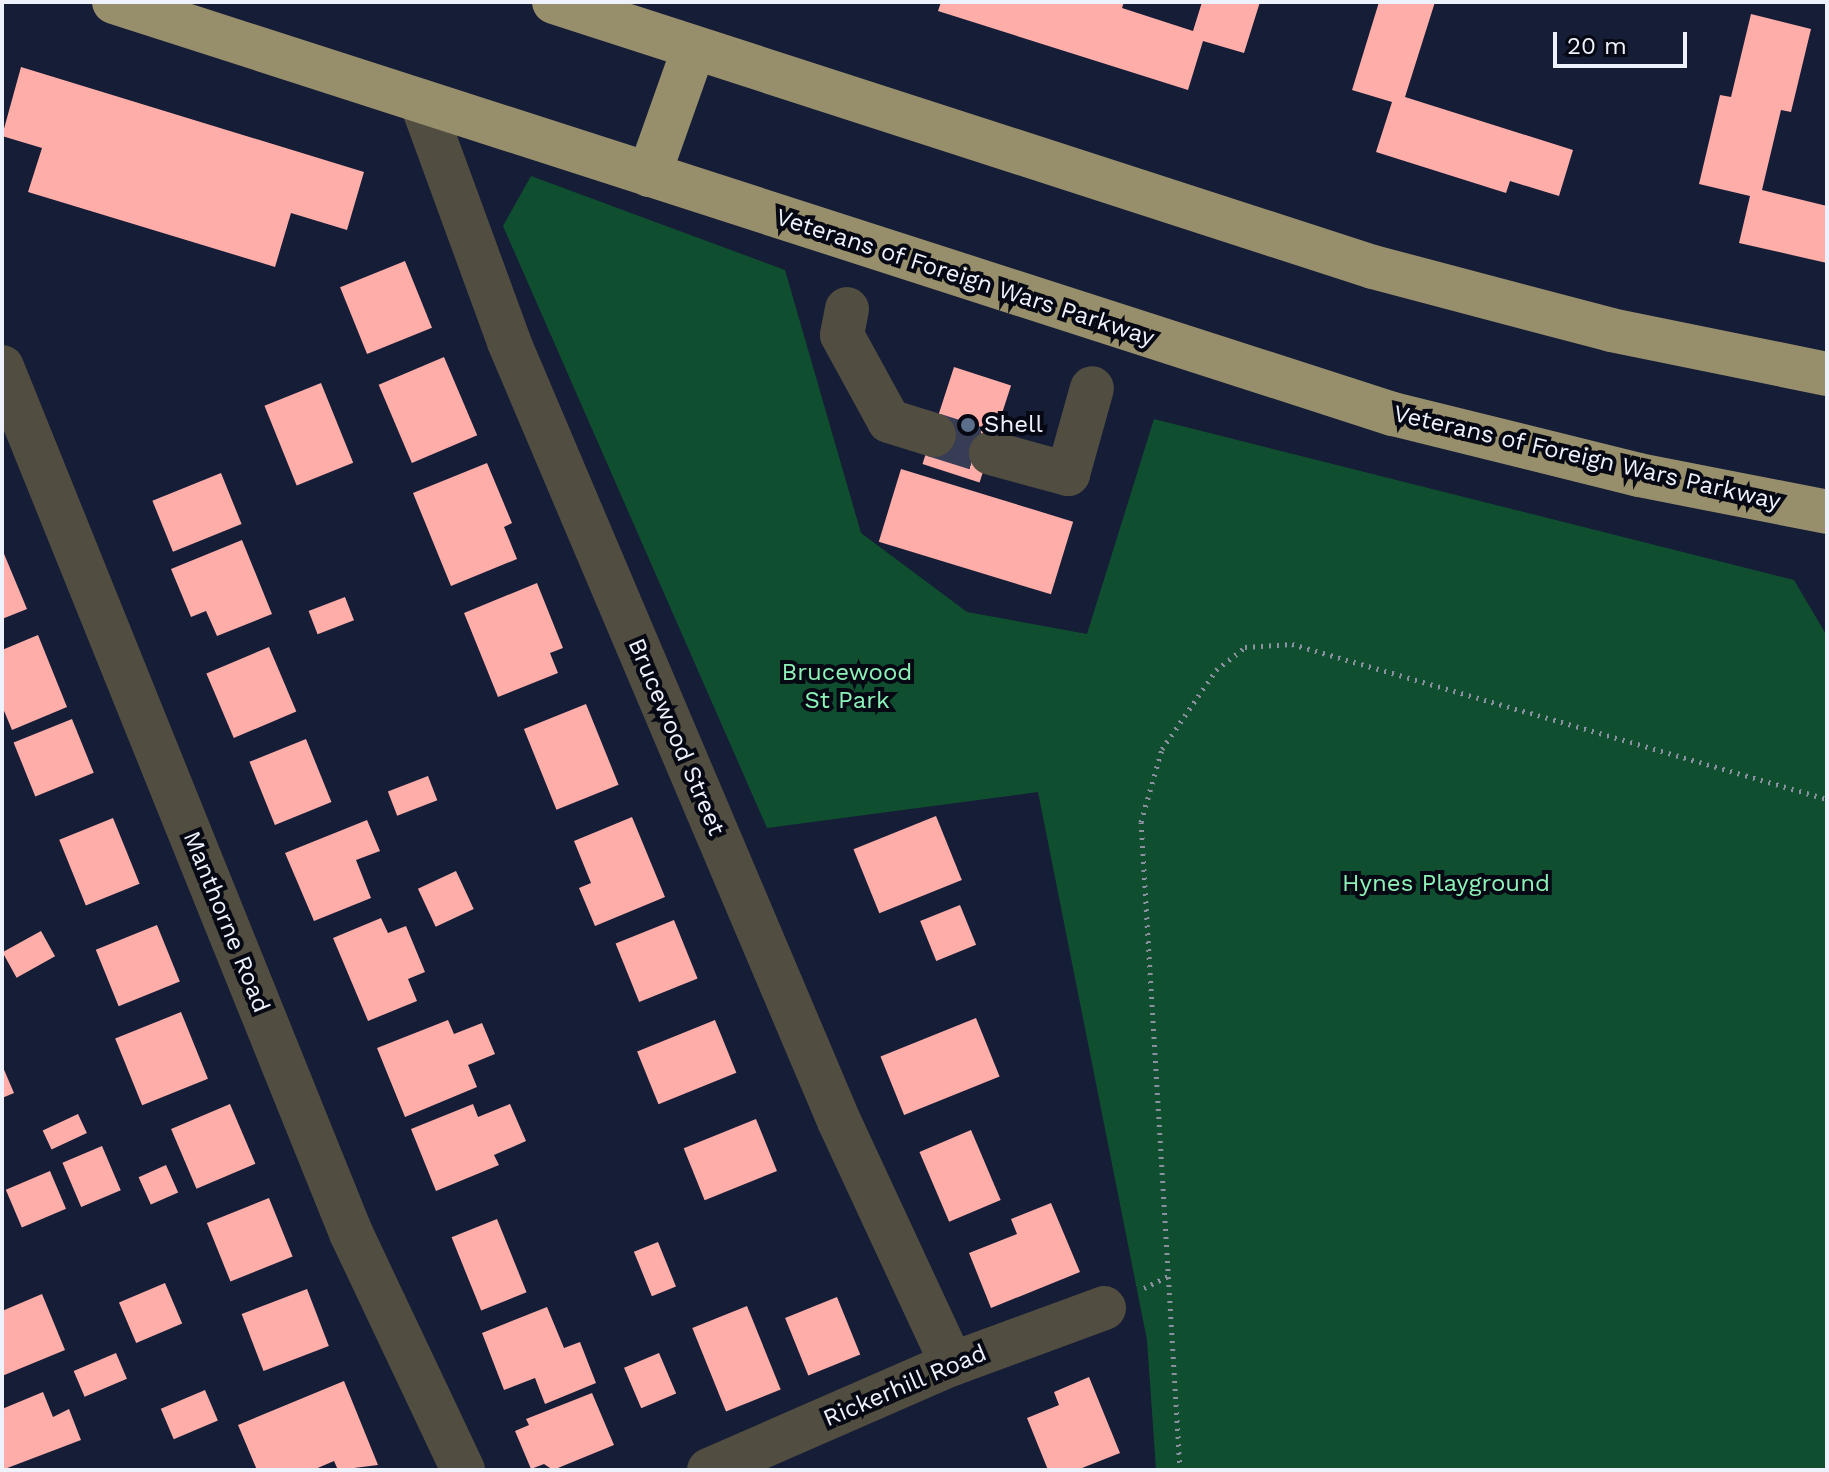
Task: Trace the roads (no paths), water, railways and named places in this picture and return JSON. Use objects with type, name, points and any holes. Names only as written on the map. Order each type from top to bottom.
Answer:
[{"type":"highway","name":"Veterans of Foreign Wars Parkway","points":[[114,2],[1393,414],[1639,475],[1827,512]]},
{"type":"highway","points":[[554,2],[1413,279],[1611,330],[1827,374]]},
{"type":"highway","points":[[649,175],[694,48]]},
{"type":"street","name":"Brucewood Street","points":[[421,101],[516,357],[839,1121],[952,1364]]},
{"type":"street","points":[[847,309],[842,335],[889,421],[934,435]]},
{"type":"street","name":"Manthorne Road","points":[[2,367],[351,1233],[463,1470]]},
{"type":"street","points":[[991,453],[1068,474],[1092,388]]},
{"type":"street","name":"Rickerhill Road","points":[[709,1470],[952,1364],[1104,1308]]},
{"type":"tunnel","points":[[934,435],[991,453]]},
{"type":"place","name":"Shell","points":[[968,425]]},
{"type":"park label","name":"Brucewood St Park","points":[[847,687]]},
{"type":"park label","name":"Hynes Playground","points":[[1446,884]]}]
